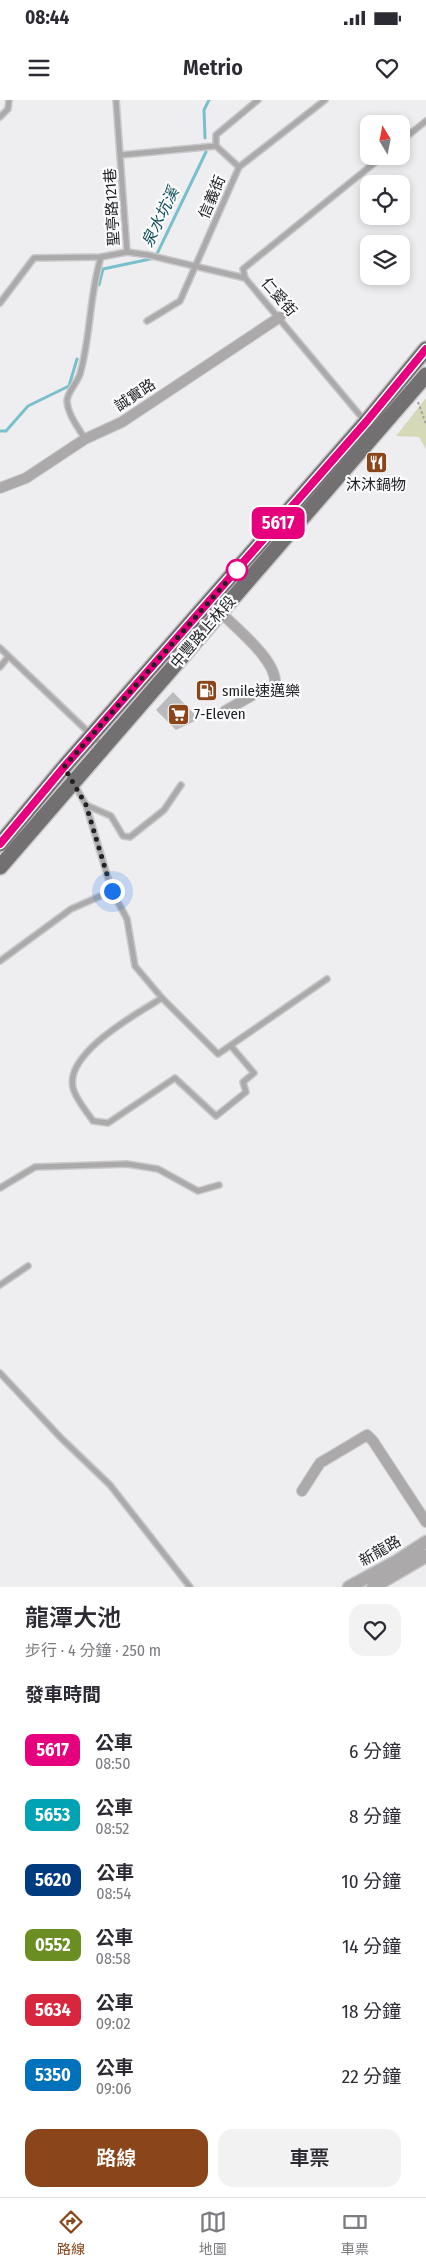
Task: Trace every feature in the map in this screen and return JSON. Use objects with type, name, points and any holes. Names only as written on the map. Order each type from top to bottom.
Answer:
[{"type":"main road","name":"中豐路上林段","points":[[0,867],[220,612],[370,428],[426,349]]},
{"type":"main road","name":"中豐路上林段","points":[[0,844],[64,767],[370,428],[414,391],[426,375]]},
{"type":"street","name":"誠實路","points":[[0,488],[26,478],[85,439],[122,422],[280,317]]},
{"type":"street","points":[[220,612],[271,664],[276,684],[274,688],[258,692],[224,711]]},
{"type":"street","points":[[302,1491],[320,1463],[367,1435],[373,1440],[426,1522]]},
{"type":"street","name":"新龍路","points":[[348,1587],[397,1561],[426,1542]]},
{"type":"street","name":"新龍路","points":[[373,1587],[426,1556]]},
{"type":"lane","points":[[0,116],[8,109],[8,100]]},
{"type":"lane","name":"聖亭路121巷","points":[[0,303],[34,258],[101,258],[127,252],[116,100]]},
{"type":"lane","points":[[239,167],[216,146],[216,135],[258,100]]},
{"type":"lane","name":"信義街","points":[[147,321],[180,301],[239,167],[325,100]]},
{"type":"lane","points":[[410,134],[426,121]]},
{"type":"lane","points":[[121,155],[216,146]]},
{"type":"lane","name":"仁愛街","points":[[370,428],[280,317],[245,278],[243,269],[371,165]]},
{"type":"lane","points":[[127,252],[162,258],[245,278]]},
{"type":"lane","points":[[85,439],[68,411],[67,398],[77,383],[83,363],[93,281],[101,258]]},
{"type":"lane","points":[[0,648],[104,746]]},
{"type":"lane","points":[[0,667],[8,657]]},
{"type":"lane","points":[[64,767],[86,805],[112,891],[127,919],[135,966],[162,998],[218,1054],[326,979]]},
{"type":"lane","points":[[86,805],[111,816],[123,836],[130,837],[164,810],[181,785]]},
{"type":"lane","points":[[0,961],[71,909],[112,891]]},
{"type":"lane","points":[[162,998],[97,1040],[84,1056],[74,1077],[74,1090],[93,1121],[108,1123],[175,1078],[216,1116],[246,1092],[243,1082],[254,1073],[231,1046]]},
{"type":"lane","points":[[0,1188],[35,1167],[127,1164],[158,1169],[198,1190],[218,1185]]},
{"type":"lane","points":[[0,1285],[28,1266]]},
{"type":"lane","points":[[0,1373],[61,1438],[110,1485],[190,1587]]},
{"type":"path","points":[[414,391],[426,424]]},
{"type":"green space","points":[[426,398],[426,449],[419,437],[396,436]]},
{"type":"building","name":"7-Eleven","points":[[173,692],[199,719],[176,730],[156,710]]},
{"type":"waterway","name":"泉水坑溪","points":[[205,138],[204,110],[209,100]]},
{"type":"waterway","name":"泉水坑溪","points":[[99,285],[103,269],[155,258],[206,152]]},
{"type":"waterway","name":"泉水坑溪","points":[[0,431],[6,431],[28,406],[69,386],[77,359]]},
{"type":"bus line","name":"5617","points":[[0,844],[64,767],[366,422],[426,349]]},
{"type":"place","name":"沐沐鍋物","points":[[376,462]]},
{"type":"place","name":"smile速邁樂","points":[[206,691]]},
{"type":"place","name":"7-Eleven","points":[[178,714]]},
{"type":"route","points":[[112,891],[86,805],[64,767],[237,570]]}]
